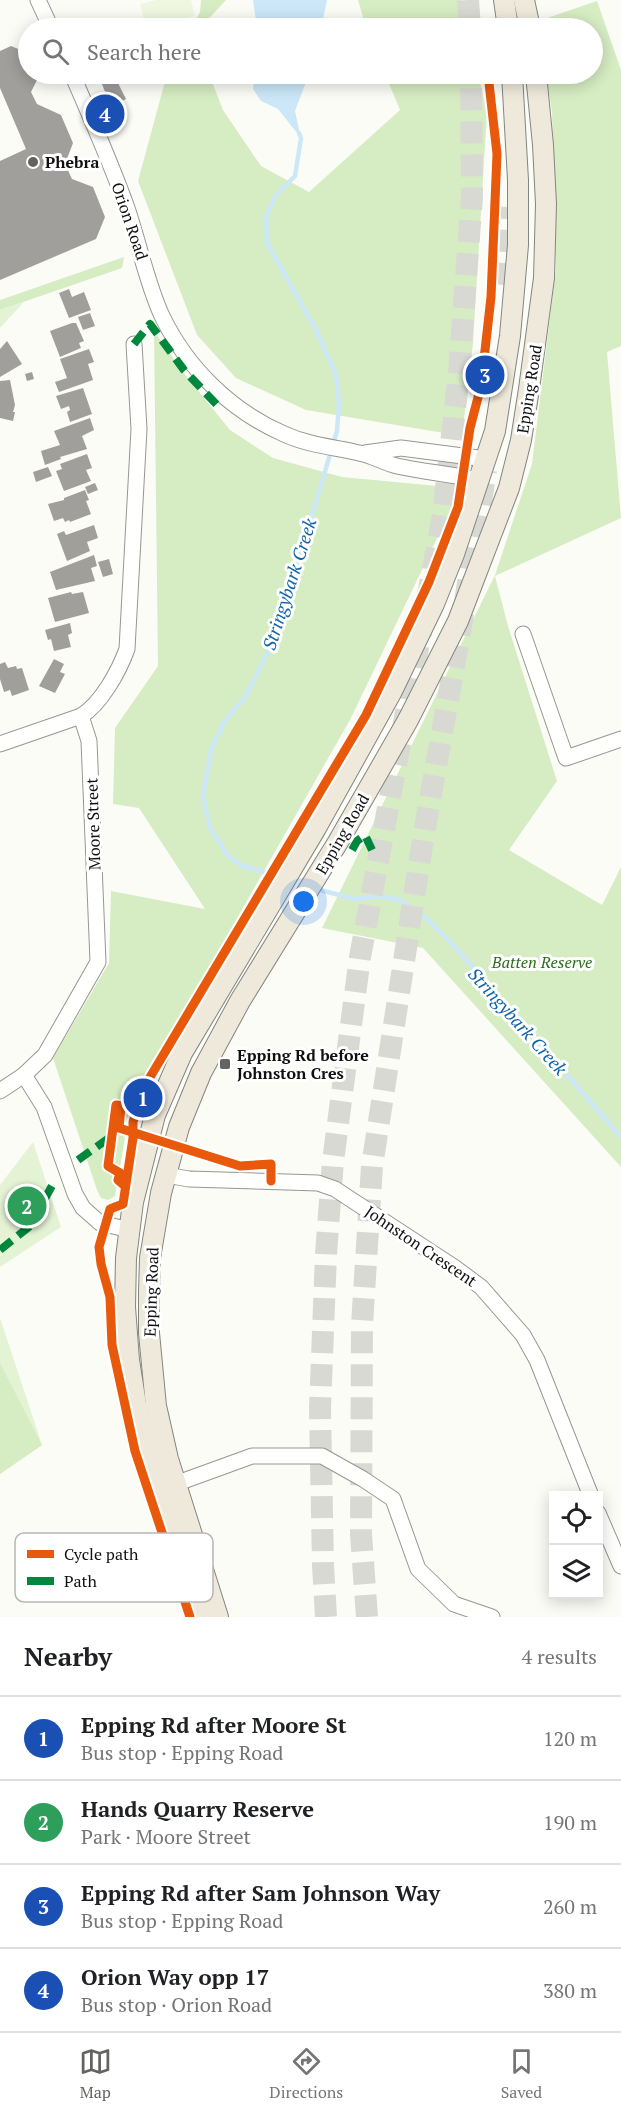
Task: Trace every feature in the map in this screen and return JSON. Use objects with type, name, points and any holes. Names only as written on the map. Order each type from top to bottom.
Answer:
[{"type":"main road","points":[[504,0],[507,18]]},
{"type":"main road","points":[[524,0],[528,18]]},
{"type":"main road","name":"Epping Road","points":[[174,1533],[137,1411],[129,1360],[125,1307],[126,1258],[134,1202],[155,1115],[182,1053],[316,828],[391,693],[434,604],[454,554],[495,431],[510,336],[518,244],[517,160],[513,84]]},
{"type":"main road","name":"Epping Road","points":[[191,1533],[162,1434],[152,1371],[149,1292],[154,1232],[166,1175],[179,1127],[201,1073],[240,1001],[339,842],[408,720],[443,652],[472,587],[509,488],[530,389],[544,278],[546,204],[537,84]]},
{"type":"main road","points":[[486,459],[515,465]]},
{"type":"main road","points":[[478,480],[509,488]]},
{"type":"main road","points":[[130,1230],[154,1232]]},
{"type":"main road","name":"Epping Road","points":[[197,1602],[202,1617]]},
{"type":"main road","name":"Epping Road","points":[[213,1602],[218,1617]]},
{"type":"street","points":[[38,0],[46,18]]},
{"type":"street","name":"Orion Road","points":[[76,84],[118,183],[162,315],[180,347],[225,398],[262,424],[310,444],[362,453]]},
{"type":"street","points":[[0,744],[90,711],[120,668],[127,649],[139,429],[134,344]]},
{"type":"street","points":[[362,453],[401,448],[486,459]]},
{"type":"street","points":[[362,453],[395,466],[478,480]]},
{"type":"street","points":[[523,634],[566,758],[621,739]]},
{"type":"street","name":"Moore Street","points":[[0,1090],[24,1075],[45,1055],[98,962],[89,741],[81,716]]},
{"type":"street","points":[[24,1075],[44,1107],[75,1194],[83,1208],[100,1223],[130,1230]]},
{"type":"street","name":"Johnston Crescent","points":[[166,1175],[189,1179],[318,1183],[335,1189],[481,1287],[523,1335],[537,1360],[589,1491]]},
{"type":"street","points":[[175,1484],[252,1456],[322,1456],[393,1499],[418,1569],[454,1604],[492,1617]]},
{"type":"street","points":[[603,1525],[621,1566]]},
{"type":"green space","points":[[157,0],[191,0],[195,16],[144,18],[140,4]]},
{"type":"green space","points":[[201,0],[226,0],[209,18],[197,18],[200,12]]},
{"type":"green space","points":[[358,0],[461,0],[466,18],[363,18]]},
{"type":"green space","name":"Batten Reserve","points":[[597,1],[603,18],[549,18]]},
{"type":"green space","name":"Batten Reserve","points":[[603,18],[621,70],[621,346],[607,352],[621,518],[495,576],[508,626],[557,781],[509,850],[602,905],[621,867],[621,1167],[423,948],[322,928],[495,575],[532,464],[556,269],[552,112],[548,84],[603,84]]},
{"type":"green space","points":[[164,84],[213,84],[223,110],[261,166],[309,192],[400,110],[389,84],[480,84],[487,112],[473,343],[462,436],[306,410],[236,378],[197,335],[138,181]]},
{"type":"green space","points":[[124,257],[122,268],[0,310],[0,300]]},
{"type":"green space","points":[[24,302],[0,328],[0,310]]},
{"type":"green space","points":[[154,331],[183,372],[230,430],[273,458],[342,477],[437,486],[454,503],[351,718],[215,957],[132,1096],[115,1196],[108,1200],[101,1198],[97,1190],[53,1058],[109,963],[111,891],[205,909],[139,808],[113,804],[115,728],[158,666]]},
{"type":"green space","points":[[33,1142],[61,1227],[0,1267],[0,1185]]},
{"type":"green space","points":[[0,1318],[42,1445],[0,1474]]},
{"type":"green space","points":[[0,1363],[42,1445],[0,1474]]},
{"type":"water","points":[[253,0],[327,0],[323,18],[256,18]]},
{"type":"water","points":[[254,84],[305,84],[295,111],[301,138],[278,109],[261,101],[253,89]]},
{"type":"building","name":"Phebra","points":[[11,46],[18,49],[18,84],[35,84],[31,92],[37,104],[61,115],[73,143],[65,164],[72,179],[93,187],[105,217],[96,239],[0,280],[0,161],[26,149],[0,88],[0,51]]},
{"type":"building","points":[[102,84],[118,84],[126,99],[111,107]]},
{"type":"building","points":[[69,289],[72,297],[84,292],[91,310],[69,318],[59,293]]},
{"type":"building","points":[[90,313],[95,326],[83,330],[78,317]]},
{"type":"building","points":[[76,323],[84,341],[79,343],[81,348],[60,357],[50,331]]},
{"type":"building","points":[[7,341],[22,364],[0,377],[0,349]]},
{"type":"building","points":[[89,349],[94,362],[88,364],[93,380],[59,392],[55,382],[67,378],[60,359]]},
{"type":"building","points":[[32,372],[34,379],[27,381],[25,374]]},
{"type":"building","points":[[10,380],[15,405],[13,421],[0,418],[0,381]]},
{"type":"building","points":[[83,388],[92,414],[70,422],[67,412],[70,410],[69,406],[61,409],[56,396]]},
{"type":"building","points":[[90,418],[94,430],[82,436],[87,449],[60,457],[61,459],[45,465],[41,451],[60,445],[54,431]]},
{"type":"building","points":[[87,454],[92,468],[86,470],[91,481],[64,491],[56,471],[62,469],[60,464]]},
{"type":"building","points":[[48,467],[52,476],[36,482],[33,472]]},
{"type":"building","points":[[95,483],[98,490],[88,494],[85,487]]},
{"type":"building","points":[[85,490],[91,514],[70,522],[69,520],[65,522],[63,518],[54,521],[48,504],[64,500],[64,498]]},
{"type":"building","points":[[94,525],[98,538],[87,542],[90,551],[67,561],[57,534],[64,531],[66,535]]},
{"type":"building","points":[[94,555],[97,566],[91,568],[95,581],[56,590],[50,572]]},
{"type":"building","points":[[109,559],[113,574],[103,577],[98,562]]},
{"type":"building","points":[[71,592],[72,594],[83,592],[89,613],[55,622],[48,598]]},
{"type":"building","points":[[70,623],[72,633],[68,635],[71,647],[54,651],[51,639],[48,640],[45,630]]},
{"type":"building","points":[[54,659],[64,664],[60,672],[65,674],[55,693],[39,686]]},
{"type":"building","points":[[5,662],[8,668],[16,666],[17,669],[22,668],[29,690],[12,696],[10,690],[4,692],[0,679],[0,664]]},
{"type":"waterway","name":"Stringybark Creek","points":[[279,877],[243,866],[228,856],[210,828],[203,797],[211,750],[224,722],[246,696],[276,636],[337,431],[339,403],[336,375],[316,330],[267,243],[266,217],[276,195],[295,176],[301,138],[299,133]]},
{"type":"waterway","name":"Stringybark Creek","points":[[316,889],[355,899],[379,896],[400,900],[425,917],[455,947],[621,1137]]},
{"type":"tunnel","points":[[468,0],[469,18]]},
{"type":"tunnel","points":[[326,1617],[320,1409],[326,1254],[333,1161],[360,957],[443,515],[459,373],[472,196],[471,84]]},
{"type":"tunnel","points":[[506,285],[509,207]]},
{"type":"tunnel","points":[[367,1617],[361,1534],[362,1325],[372,1166],[424,833],[486,470]]},
{"type":"marked path","points":[[134,344],[150,324],[184,370],[218,406]]},
{"type":"marked path","points":[[352,850],[357,841],[365,835],[372,850]]},
{"type":"marked path","points":[[78,1160],[113,1135]]},
{"type":"marked path","points":[[0,1250],[30,1226],[54,1182]]},
{"type":"cycle path","points":[[162,1533],[135,1451],[112,1345],[110,1297],[99,1247],[110,1209],[123,1204],[133,1138],[133,1122],[143,1089],[366,715],[429,582],[458,507],[470,428],[481,386],[491,297],[497,154],[489,84]]},
{"type":"cycle path","points":[[125,1186],[118,1180],[120,1173],[108,1166],[116,1105],[121,1106],[119,1128],[240,1166],[271,1164],[271,1181]]},
{"type":"cycle path","points":[[185,1602],[190,1617]]},
{"type":"place","name":"Orion Way opp 17","points":[[105,114]]},
{"type":"place","name":"Phebra","points":[[33,162]]},
{"type":"place","name":"Epping Rd after Sam Johnson Way","points":[[485,375]]},
{"type":"place","name":"Epping Rd before Johnston Cres","points":[[225,1064]]},
{"type":"place","name":"Epping Rd after Moore St","points":[[143,1098]]},
{"type":"place","name":"Hands Quarry Reserve","points":[[27,1206]]}]
